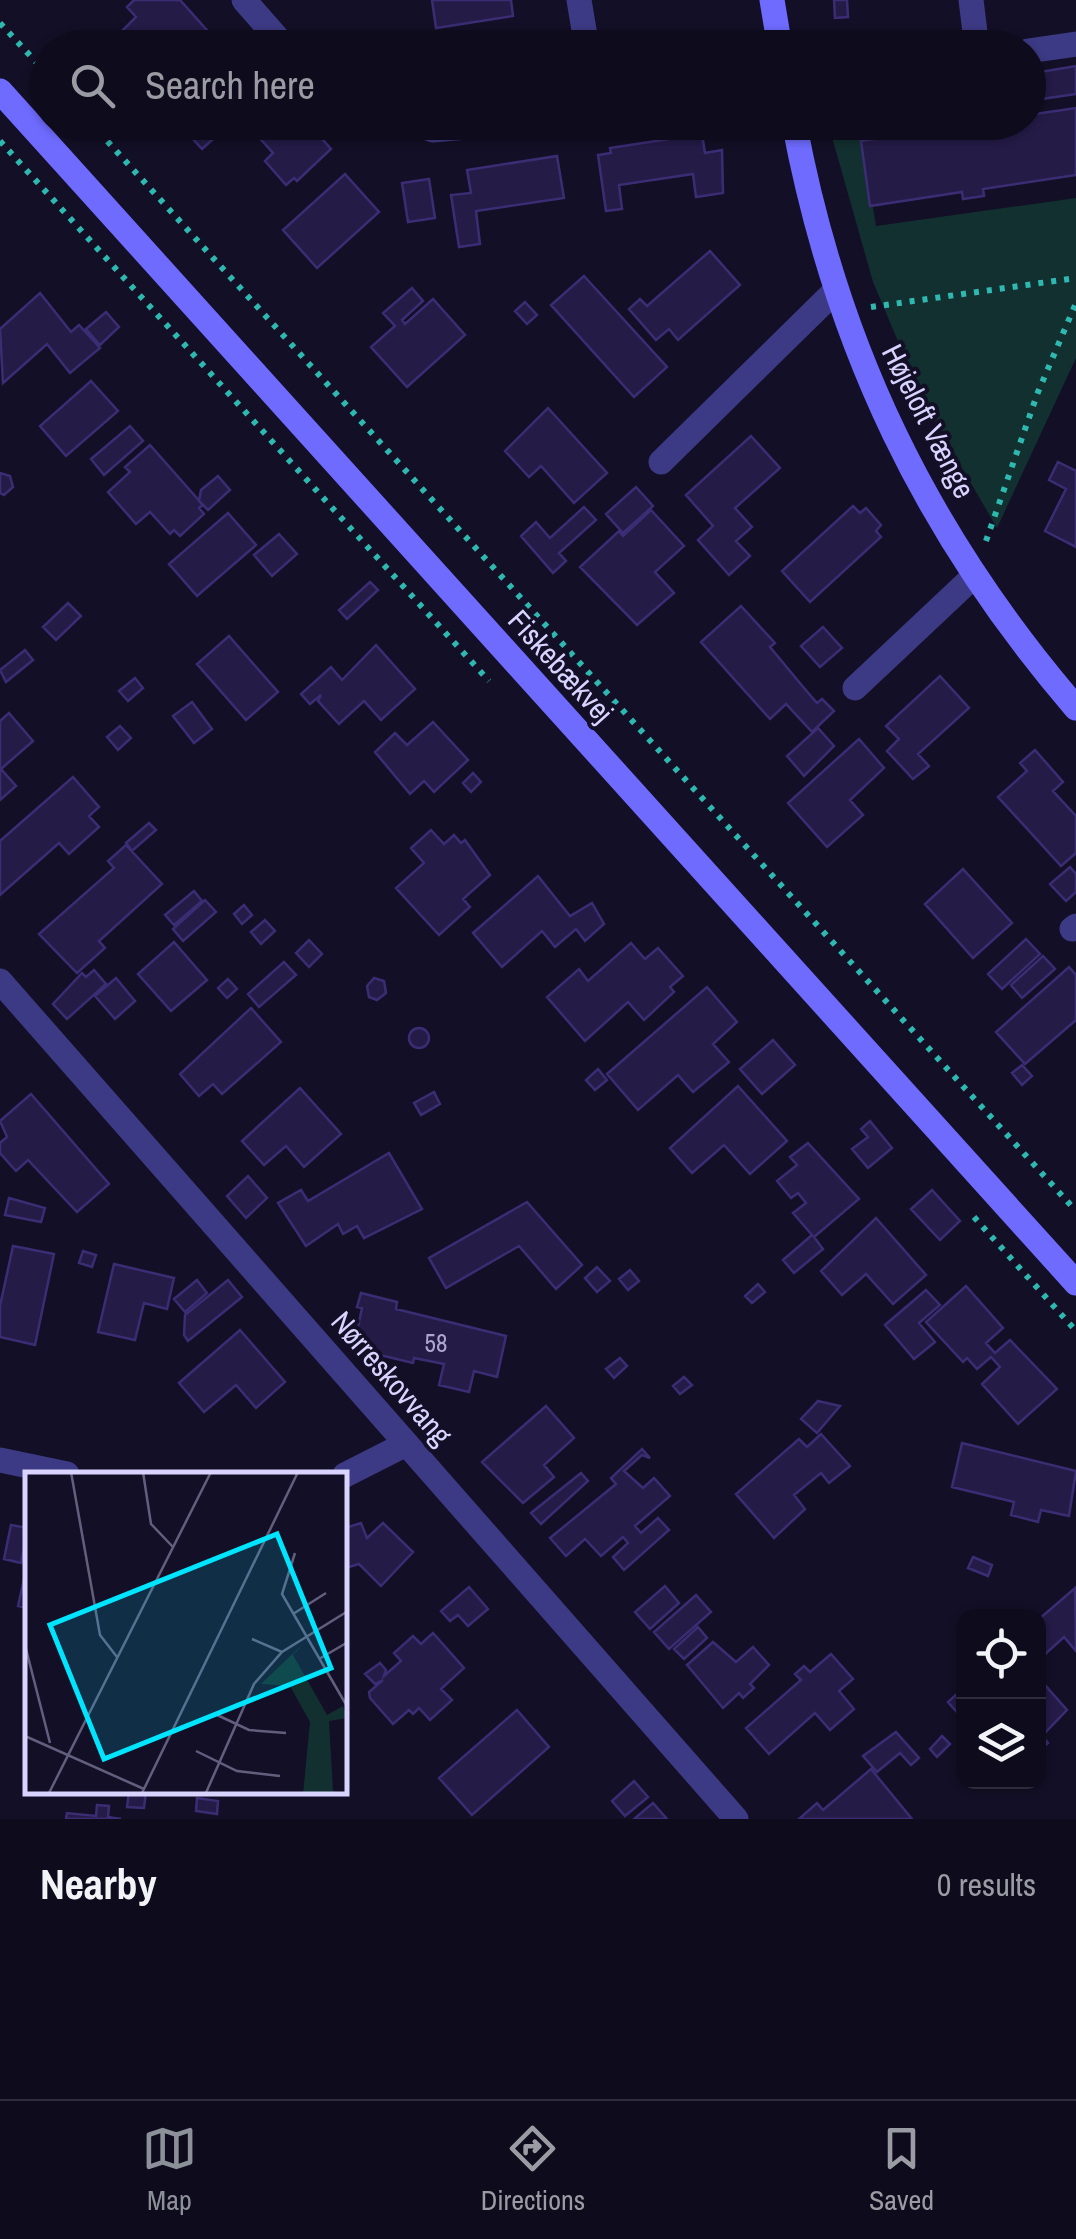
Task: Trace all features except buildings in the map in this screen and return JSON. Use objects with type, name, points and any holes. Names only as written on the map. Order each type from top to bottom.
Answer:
[{"type":"street","points":[[244,0],[270,30]]},
{"type":"street","points":[[579,0],[584,30]]},
{"type":"street","points":[[772,0],[777,30]]},
{"type":"street","points":[[971,0],[975,30]]},
{"type":"street","points":[[1046,48],[1076,44]]},
{"type":"street","name":"Fiskebækvej","points":[[0,91],[30,124]]},
{"type":"street","name":"Fiskebækvej","points":[[44,140],[1076,1282]]},
{"type":"street","name":"Højeloft Vænge","points":[[797,140],[809,204],[838,304],[883,413],[974,576],[1076,708]]},
{"type":"street","points":[[661,462],[838,304]]},
{"type":"street","points":[[855,688],[974,576]]},
{"type":"street","name":"Nørreskovvang","points":[[0,980],[736,1819]]},
{"type":"street","points":[[348,1473],[406,1444]]},
{"type":"street","points":[[0,1460],[58,1472]]},
{"type":"path","points":[[0,23],[30,56]]},
{"type":"path","points":[[106,140],[1076,1211]]},
{"type":"path","points":[[0,141],[495,687]]},
{"type":"path","points":[[838,304],[880,304],[1076,278]]},
{"type":"path","points":[[974,576],[1038,392],[1076,304]]},
{"type":"path","points":[[971,1214],[1076,1331]]},
{"type":"green space","points":[[833,140],[862,140],[876,226],[1076,198],[1076,358],[997,528],[924,403],[873,282]]}]
